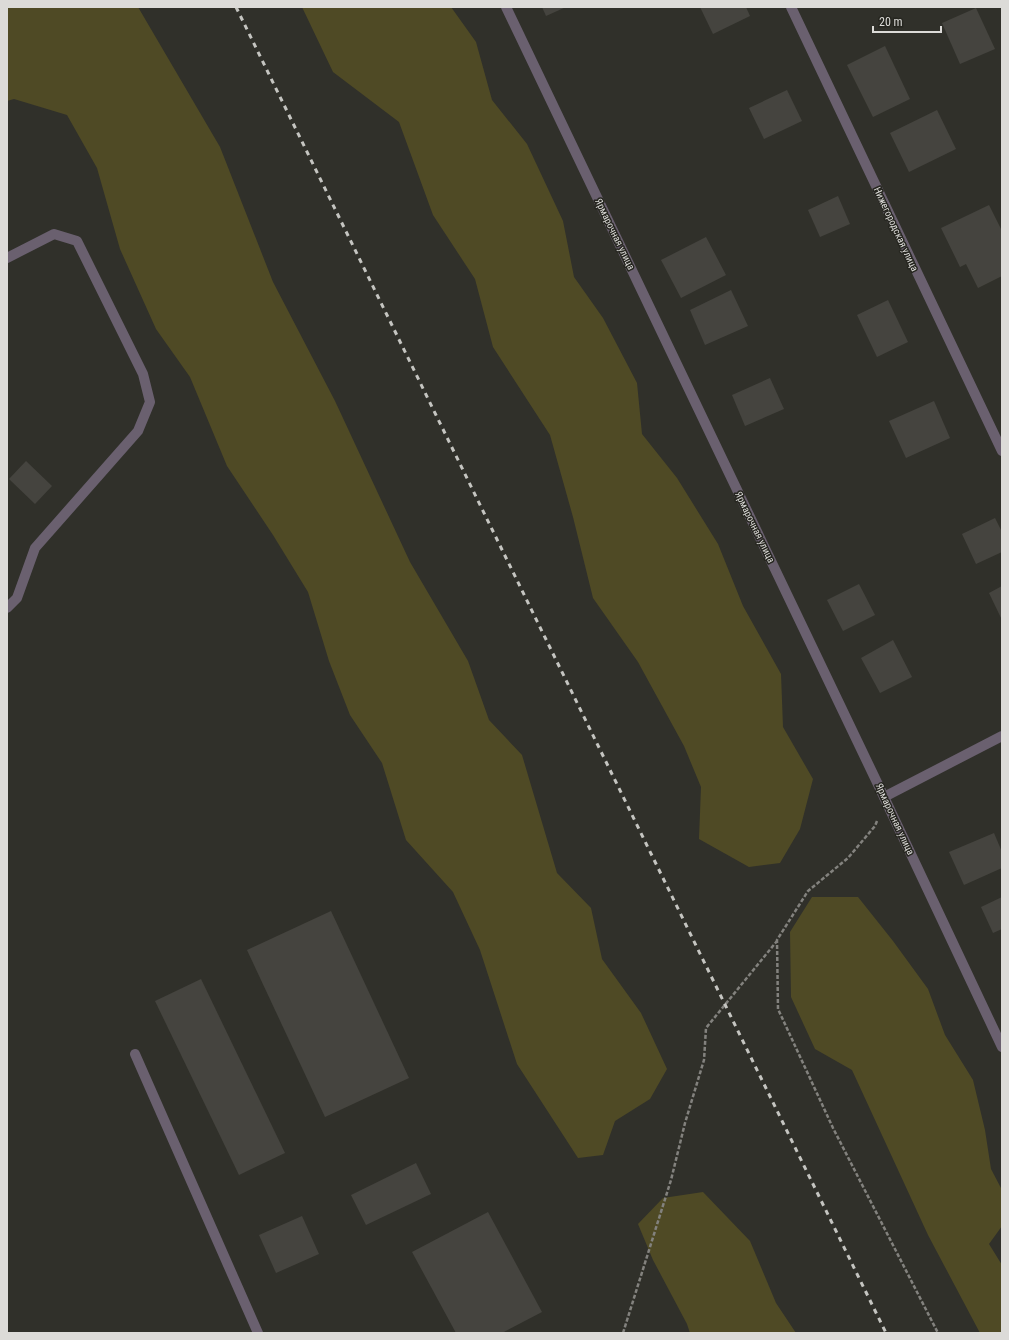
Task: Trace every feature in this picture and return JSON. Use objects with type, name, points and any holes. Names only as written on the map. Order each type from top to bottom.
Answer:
[{"type":"street","name":"Ярмарочная улица","points":[[506,7],[1002,1047]]},
{"type":"street","name":"Нижегородская улица","points":[[791,7],[1002,451]]},
{"type":"street","points":[[7,258],[54,234],[78,241],[143,374],[150,402],[138,432],[35,548],[17,598],[7,608]]},
{"type":"street","points":[[884,797],[1002,736]]},
{"type":"street","points":[[135,1054],[258,1333]]},
{"type":"path","points":[[623,1333],[671,1180],[685,1122],[704,1060],[706,1028],[777,940],[808,891],[848,858],[875,826],[884,797]]},
{"type":"path","points":[[777,940],[778,1009],[833,1128],[938,1333]]},
{"type":"shaded area","points":[[7,7],[138,7],[220,147],[273,282],[335,401],[410,562],[468,661],[489,720],[522,755],[557,873],[591,908],[602,959],[641,1013],[667,1069],[650,1099],[615,1121],[603,1155],[578,1158],[517,1064],[480,950],[453,892],[406,840],[382,763],[350,715],[329,661],[308,592],[273,535],[227,466],[190,377],[156,329],[120,249],[97,168],[67,115],[14,99],[7,101]]},
{"type":"shaded area","points":[[302,7],[451,7],[476,42],[492,100],[527,144],[563,221],[574,277],[603,318],[637,383],[642,434],[677,478],[718,544],[743,606],[781,674],[783,727],[813,779],[800,829],[780,863],[749,867],[699,839],[701,787],[684,746],[638,662],[593,598],[573,517],[550,435],[493,347],[475,279],[433,215],[399,122],[333,72]]},
{"type":"shaded area","points":[[812,897],[858,897],[893,941],[928,989],[945,1035],[973,1080],[985,1130],[991,1169],[1002,1190],[1002,1226],[989,1244],[1002,1265],[1002,1333],[980,1333],[928,1235],[852,1070],[815,1049],[791,997],[790,932]]},
{"type":"shaded area","points":[[703,1192],[750,1241],[776,1303],[796,1333],[690,1333],[687,1324],[653,1260],[638,1224],[663,1198]]},
{"type":"building","points":[[542,7],[566,7],[546,16]]},
{"type":"building","points":[[700,7],[746,7],[750,16],[713,34]]},
{"type":"building","points":[[976,8],[995,49],[960,64],[942,23]]},
{"type":"building","points":[[885,46],[910,99],[873,117],[847,65]]},
{"type":"building","points":[[787,90],[802,121],[764,139],[749,108]]},
{"type":"building","points":[[937,110],[956,149],[909,172],[890,133]]},
{"type":"building","points":[[838,196],[850,224],[820,237],[808,210]]},
{"type":"building","points":[[989,205],[1002,231],[1002,276],[978,288],[966,264],[960,267],[941,228]]},
{"type":"building","points":[[706,237],[726,275],[681,298],[661,260]]},
{"type":"building","points":[[731,290],[748,326],[705,345],[690,310]]},
{"type":"building","points":[[888,300],[908,342],[877,357],[857,315]]},
{"type":"building","points":[[770,378],[784,409],[745,426],[732,395]]},
{"type":"building","points":[[934,401],[950,438],[906,458],[889,421]]},
{"type":"building","points":[[26,461],[52,486],[35,504],[9,479]]},
{"type":"building","points":[[995,518],[1002,532],[1002,552],[976,564],[962,534]]},
{"type":"building","points":[[859,584],[875,615],[843,631],[827,600]]},
{"type":"building","points":[[1002,586],[1002,620],[989,593]]},
{"type":"building","points":[[893,640],[912,677],[880,693],[861,658]]},
{"type":"building","points":[[994,833],[1002,852],[1002,868],[964,885],[949,852]]},
{"type":"building","points":[[1002,897],[1002,929],[993,933],[981,907]]},
{"type":"building","points":[[331,911],[409,1078],[325,1117],[247,950]]},
{"type":"building","points":[[201,979],[285,1153],[239,1175],[155,1001]]},
{"type":"building","points":[[416,1163],[431,1194],[366,1225],[351,1195]]},
{"type":"building","points":[[488,1212],[542,1312],[502,1333],[456,1333],[412,1252]]},
{"type":"building","points":[[302,1216],[319,1254],[276,1273],[259,1235]]},
{"type":"railway","points":[[236,7],[886,1333]]}]
